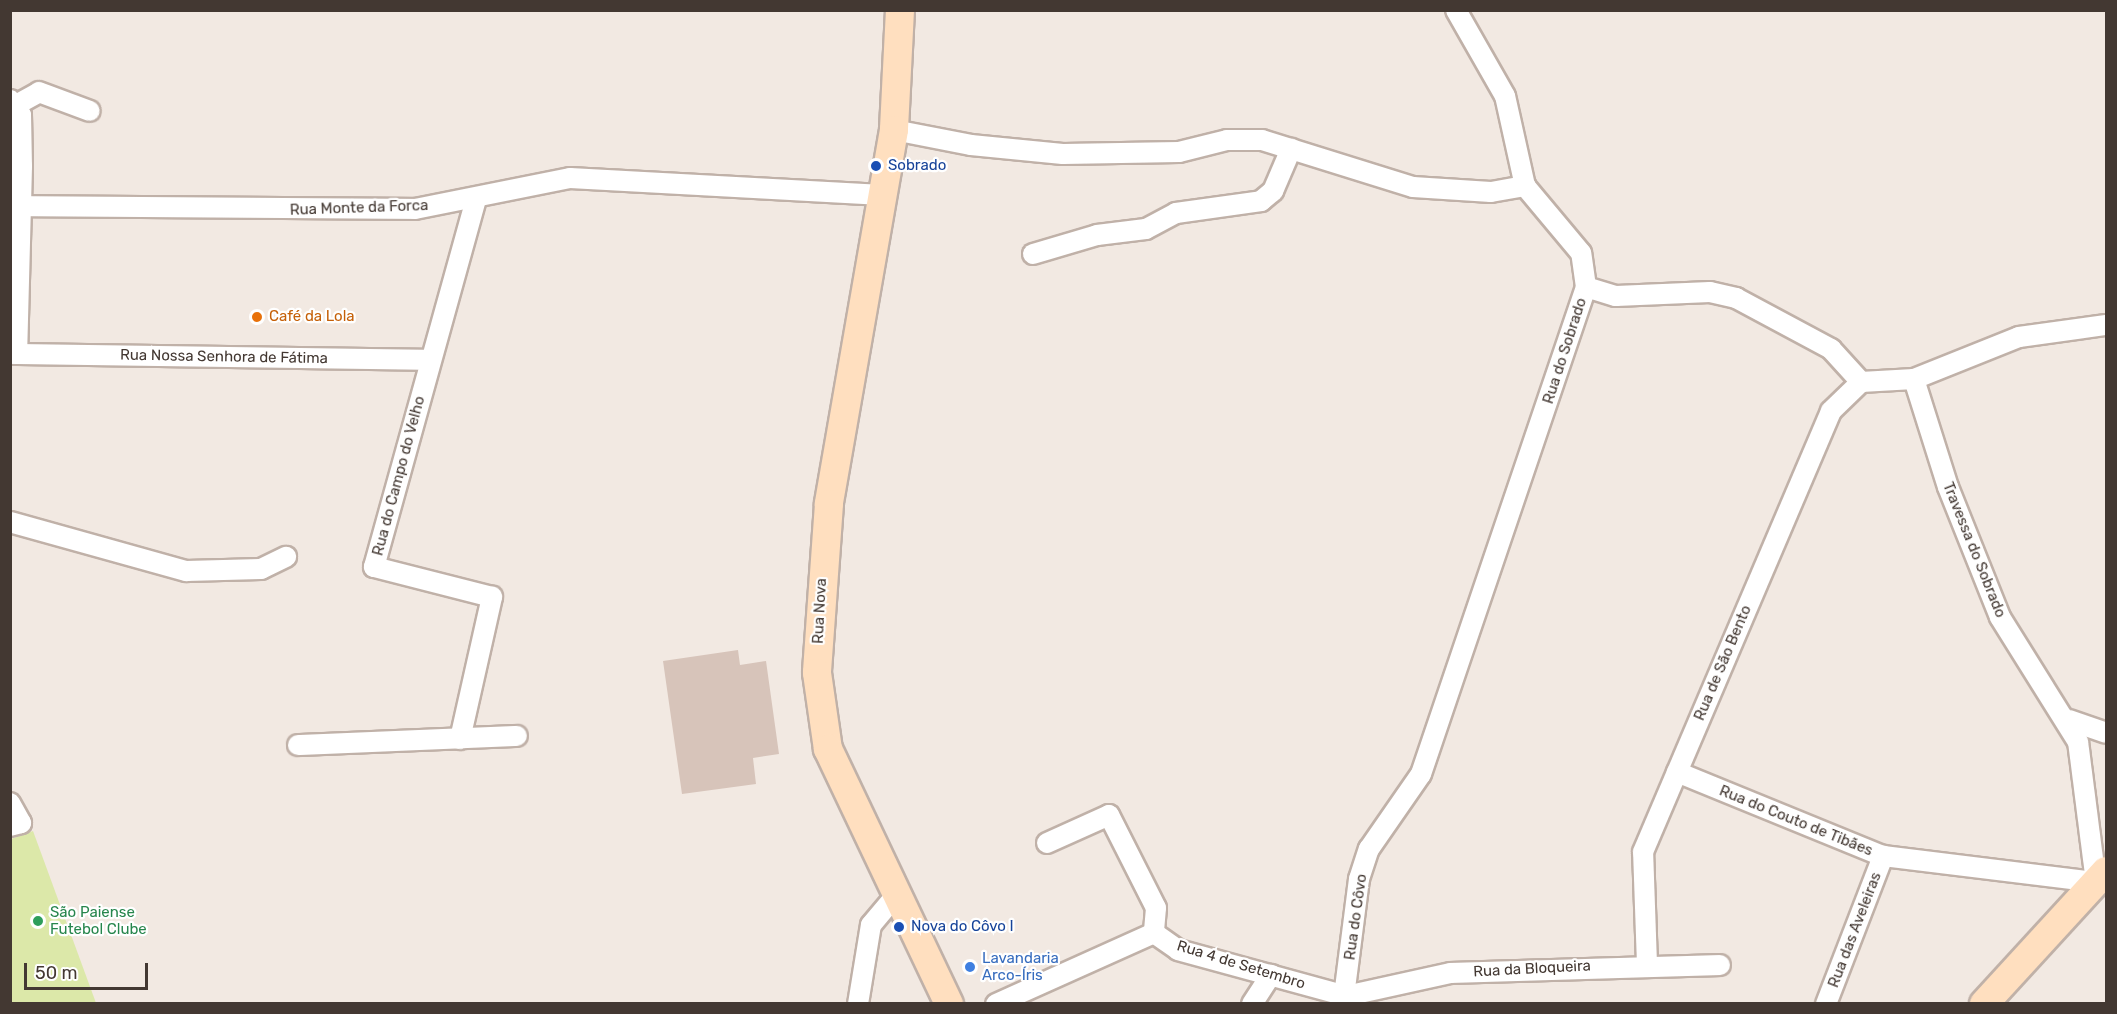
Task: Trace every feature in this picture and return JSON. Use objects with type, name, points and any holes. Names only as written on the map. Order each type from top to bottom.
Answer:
[{"type":"street","name":"Rua Nova","points":[[900,10],[894,130],[829,504],[817,673],[828,749],[949,1004]]},
{"type":"street","points":[[1456,10],[1505,96],[1525,186],[1581,253],[1586,287]]},
{"type":"street","points":[[14,354],[16,207],[21,115],[13,103],[39,92],[90,111]]},
{"type":"street","points":[[894,130],[971,145],[1063,154],[1179,152],[1227,140],[1262,140],[1413,187],[1480,192],[1525,186]]},
{"type":"street","points":[[1033,254],[1098,235],[1146,229],[1176,213],[1261,201],[1273,191],[1291,149]]},
{"type":"street","name":"Rua Monte da Forca","points":[[16,207],[397,210],[476,198],[570,178],[883,195]]},
{"type":"street","name":"Rua do Campo do Velho","points":[[460,739],[492,597],[374,567],[476,198]]},
{"type":"street","name":"Rua do Sobrado","points":[[1421,774],[1586,287],[1616,296],[1710,292],[1736,298],[1831,349],[1861,382]]},
{"type":"street","points":[[1861,382],[1914,379],[2019,337],[2106,325]]},
{"type":"street","name":"Rua Nossa Senhora de Fátima","points":[[14,354],[430,360]]},
{"type":"street","name":"Travessa do Sobrado","points":[[1914,379],[1948,487],[2000,617],[2069,720],[2078,742],[2101,877]]},
{"type":"street","name":"Rua de São Bento","points":[[1647,964],[1642,852],[1832,411],[1861,382]]},
{"type":"street","points":[[10,522],[186,571],[261,568],[286,556]]},
{"type":"street","points":[[2069,720],[2106,733]]},
{"type":"street","points":[[298,745],[517,736]]},
{"type":"street","name":"Rua do Couto de Tibães","points":[[1677,772],[1883,856],[2101,877]]},
{"type":"street","name":"Rua do Côvo","points":[[1344,1000],[1366,859],[1421,774]]},
{"type":"street","points":[[10,803],[21,823],[10,826]]},
{"type":"street","points":[[996,1004],[1154,933],[1156,908],[1109,815],[1047,843]]},
{"type":"street","name":"Rua das Aveleiras","points":[[1827,1004],[1883,856]]},
{"type":"street","points":[[1984,1004],[2101,877]]},
{"type":"street","points":[[858,1004],[872,925],[897,894]]},
{"type":"street","name":"Rua 4 de Setembro","points":[[1154,933],[1178,950],[1271,975],[1344,1000]]},
{"type":"street","name":"Rua da Bloqueira","points":[[1344,1000],[1451,973],[1647,964],[1720,965]]},
{"type":"street","points":[[1252,1004],[1271,975]]},
{"type":"green space","name":"São Paiense Futebol Clube","points":[[33,831],[96,1003],[11,1003],[11,839]]},
{"type":"building","points":[[738,650],[740,665],[766,661],[779,754],[753,758],[756,784],[682,794],[663,661]]},
{"type":"place","name":"Sobrado","points":[[876,166]]},
{"type":"place","name":"Café da Lola","points":[[257,317]]},
{"type":"place","name":"São Paiense Futebol Clube","points":[[38,921]]},
{"type":"place","name":"Nova do Côvo I","points":[[899,927]]},
{"type":"place","name":"Lavandaria Arco-Íris","points":[[970,967]]}]
